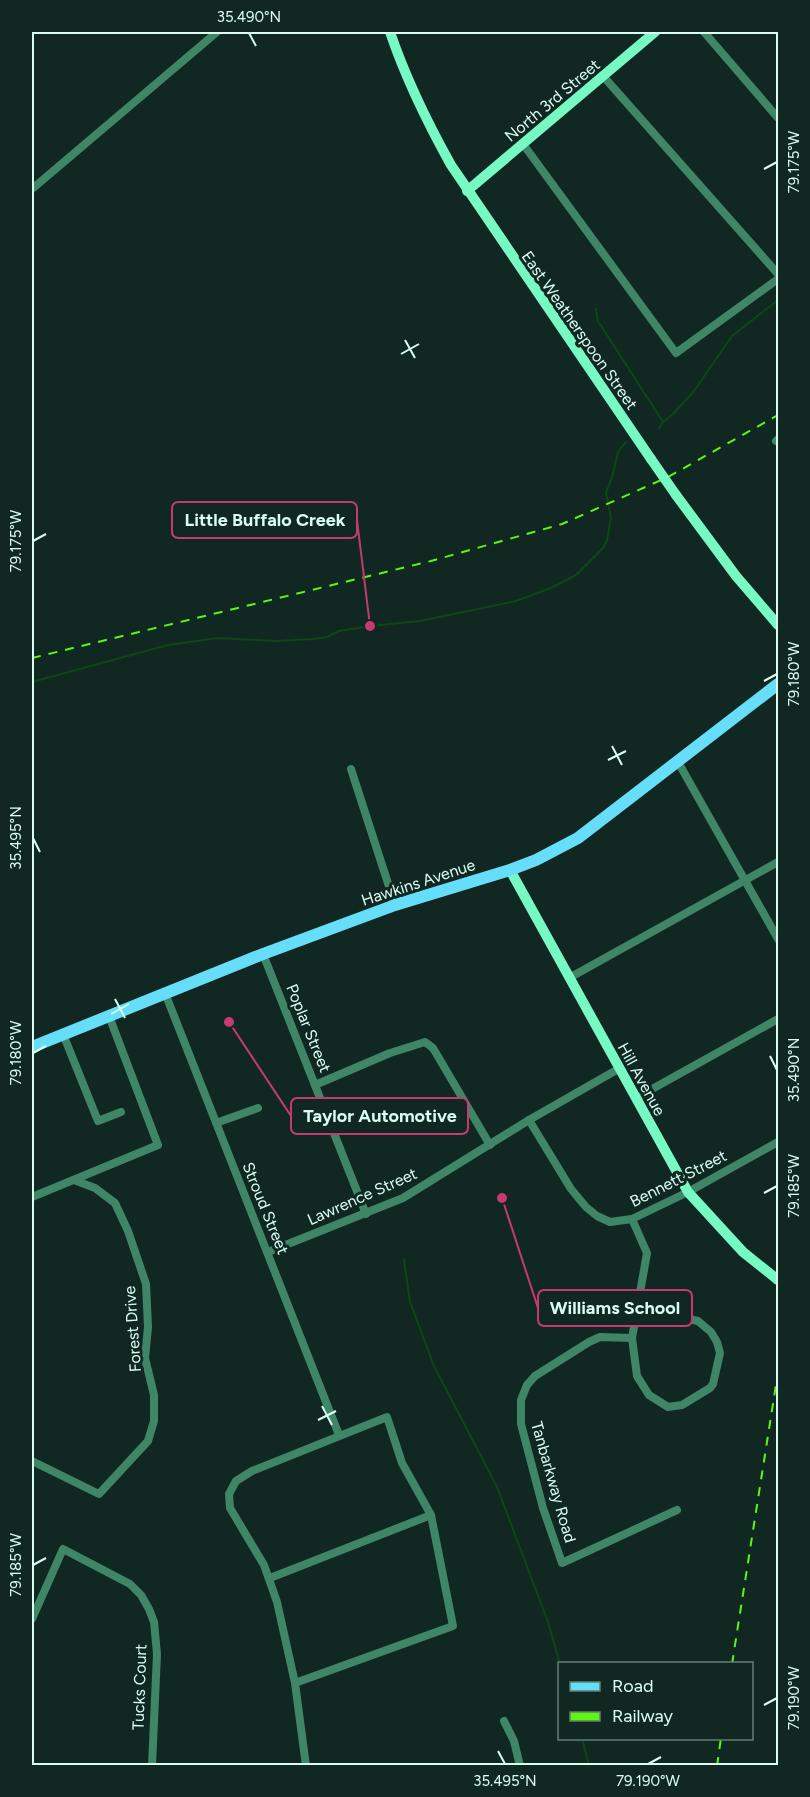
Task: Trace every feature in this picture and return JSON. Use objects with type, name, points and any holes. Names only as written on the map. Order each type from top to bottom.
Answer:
[{"type":"main road","name":"Hawkins Avenue","points":[[32,1047],[263,954],[395,904],[510,870],[536,860],[578,838],[778,684]]},
{"type":"street","points":[[32,189],[217,32]]},
{"type":"street","name":"East Weatherspoon Street","points":[[390,32],[400,62],[426,120],[467,191],[676,495],[731,570],[778,625]]},
{"type":"street","name":"North 3rd Street","points":[[467,191],[655,32]]},
{"type":"street","points":[[704,32],[778,118]]},
{"type":"street","points":[[603,76],[778,274]]},
{"type":"street","points":[[523,144],[676,353],[778,279]]},
{"type":"street","points":[[678,762],[778,939]]},
{"type":"street","points":[[351,769],[395,904]]},
{"type":"street","points":[[569,978],[778,862]]},
{"type":"street","name":"Hill Avenue","points":[[510,870],[688,1192],[743,1252],[778,1280]]},
{"type":"street","name":"Poplar Street","points":[[263,954],[366,1214]]},
{"type":"street","name":"Stroud Street","points":[[165,993],[339,1435]]},
{"type":"street","points":[[32,1196],[158,1145],[109,1016]]},
{"type":"street","points":[[636,1098],[778,1019]]},
{"type":"street","points":[[63,1034],[98,1121],[121,1112]]},
{"type":"street","points":[[315,1085],[390,1053],[418,1043],[427,1043],[434,1048],[490,1145]]},
{"type":"street","name":"Lawrence Street","points":[[268,1252],[366,1214],[423,1187],[529,1120],[620,1068]]},
{"type":"street","points":[[216,1123],[258,1108]]},
{"type":"street","name":"Bennett Street","points":[[529,1120],[570,1189],[586,1207],[597,1216],[610,1222],[632,1219],[688,1192],[778,1142]]},
{"type":"street","name":"Forest Drive","points":[[32,1461],[99,1494],[148,1441],[154,1421],[154,1395],[145,1358],[148,1327],[146,1284],[125,1222],[115,1203],[95,1188],[74,1180]]},
{"type":"street","points":[[632,1219],[646,1253],[632,1338],[637,1376],[649,1395],[668,1407],[682,1405],[697,1398],[713,1384],[720,1350],[711,1332],[698,1321],[638,1308]]},
{"type":"street","name":"Tanbarkway Road","points":[[632,1338],[600,1337],[589,1341],[535,1376],[527,1385],[521,1400],[521,1424],[543,1508],[562,1563],[677,1510]]},
{"type":"street","points":[[295,1683],[453,1626],[431,1515],[402,1463],[387,1416],[252,1471],[236,1481],[229,1494],[230,1508],[270,1578],[277,1602],[295,1683],[306,1766]]},
{"type":"street","points":[[270,1578],[431,1515]]},
{"type":"street","name":"Tucks Court","points":[[32,1619],[63,1549],[130,1584],[141,1595],[154,1622],[157,1654],[153,1766]]},
{"type":"street","points":[[504,1721],[514,1741],[520,1766]]},
{"type":"waterway","points":[[659,428],[694,391],[732,336],[778,300]]},
{"type":"waterway","points":[[596,309],[598,321],[663,422]]},
{"type":"waterway","points":[[32,682],[168,645],[218,638],[276,641],[327,637],[339,631],[420,621],[516,601],[551,588],[576,575],[603,548],[607,540],[611,518],[606,493],[618,452],[626,442]]},
{"type":"waterway","points":[[404,1260],[410,1302],[434,1366],[497,1487],[548,1622],[559,1662]]},
{"type":"waterway","points":[[582,1740],[589,1766]]},
{"type":"railway","points":[[32,658],[431,561],[562,524],[668,477],[778,415]]},
{"type":"railway","points":[[732,1662],[778,1372]]},
{"type":"railway","points":[[717,1766],[721,1740]]},
{"type":"place","name":"Little Buffalo Creek","points":[[370,626]]},
{"type":"place","name":"Taylor Automotive","points":[[229,1022]]},
{"type":"place","name":"Williams School","points":[[502,1198]]}]
